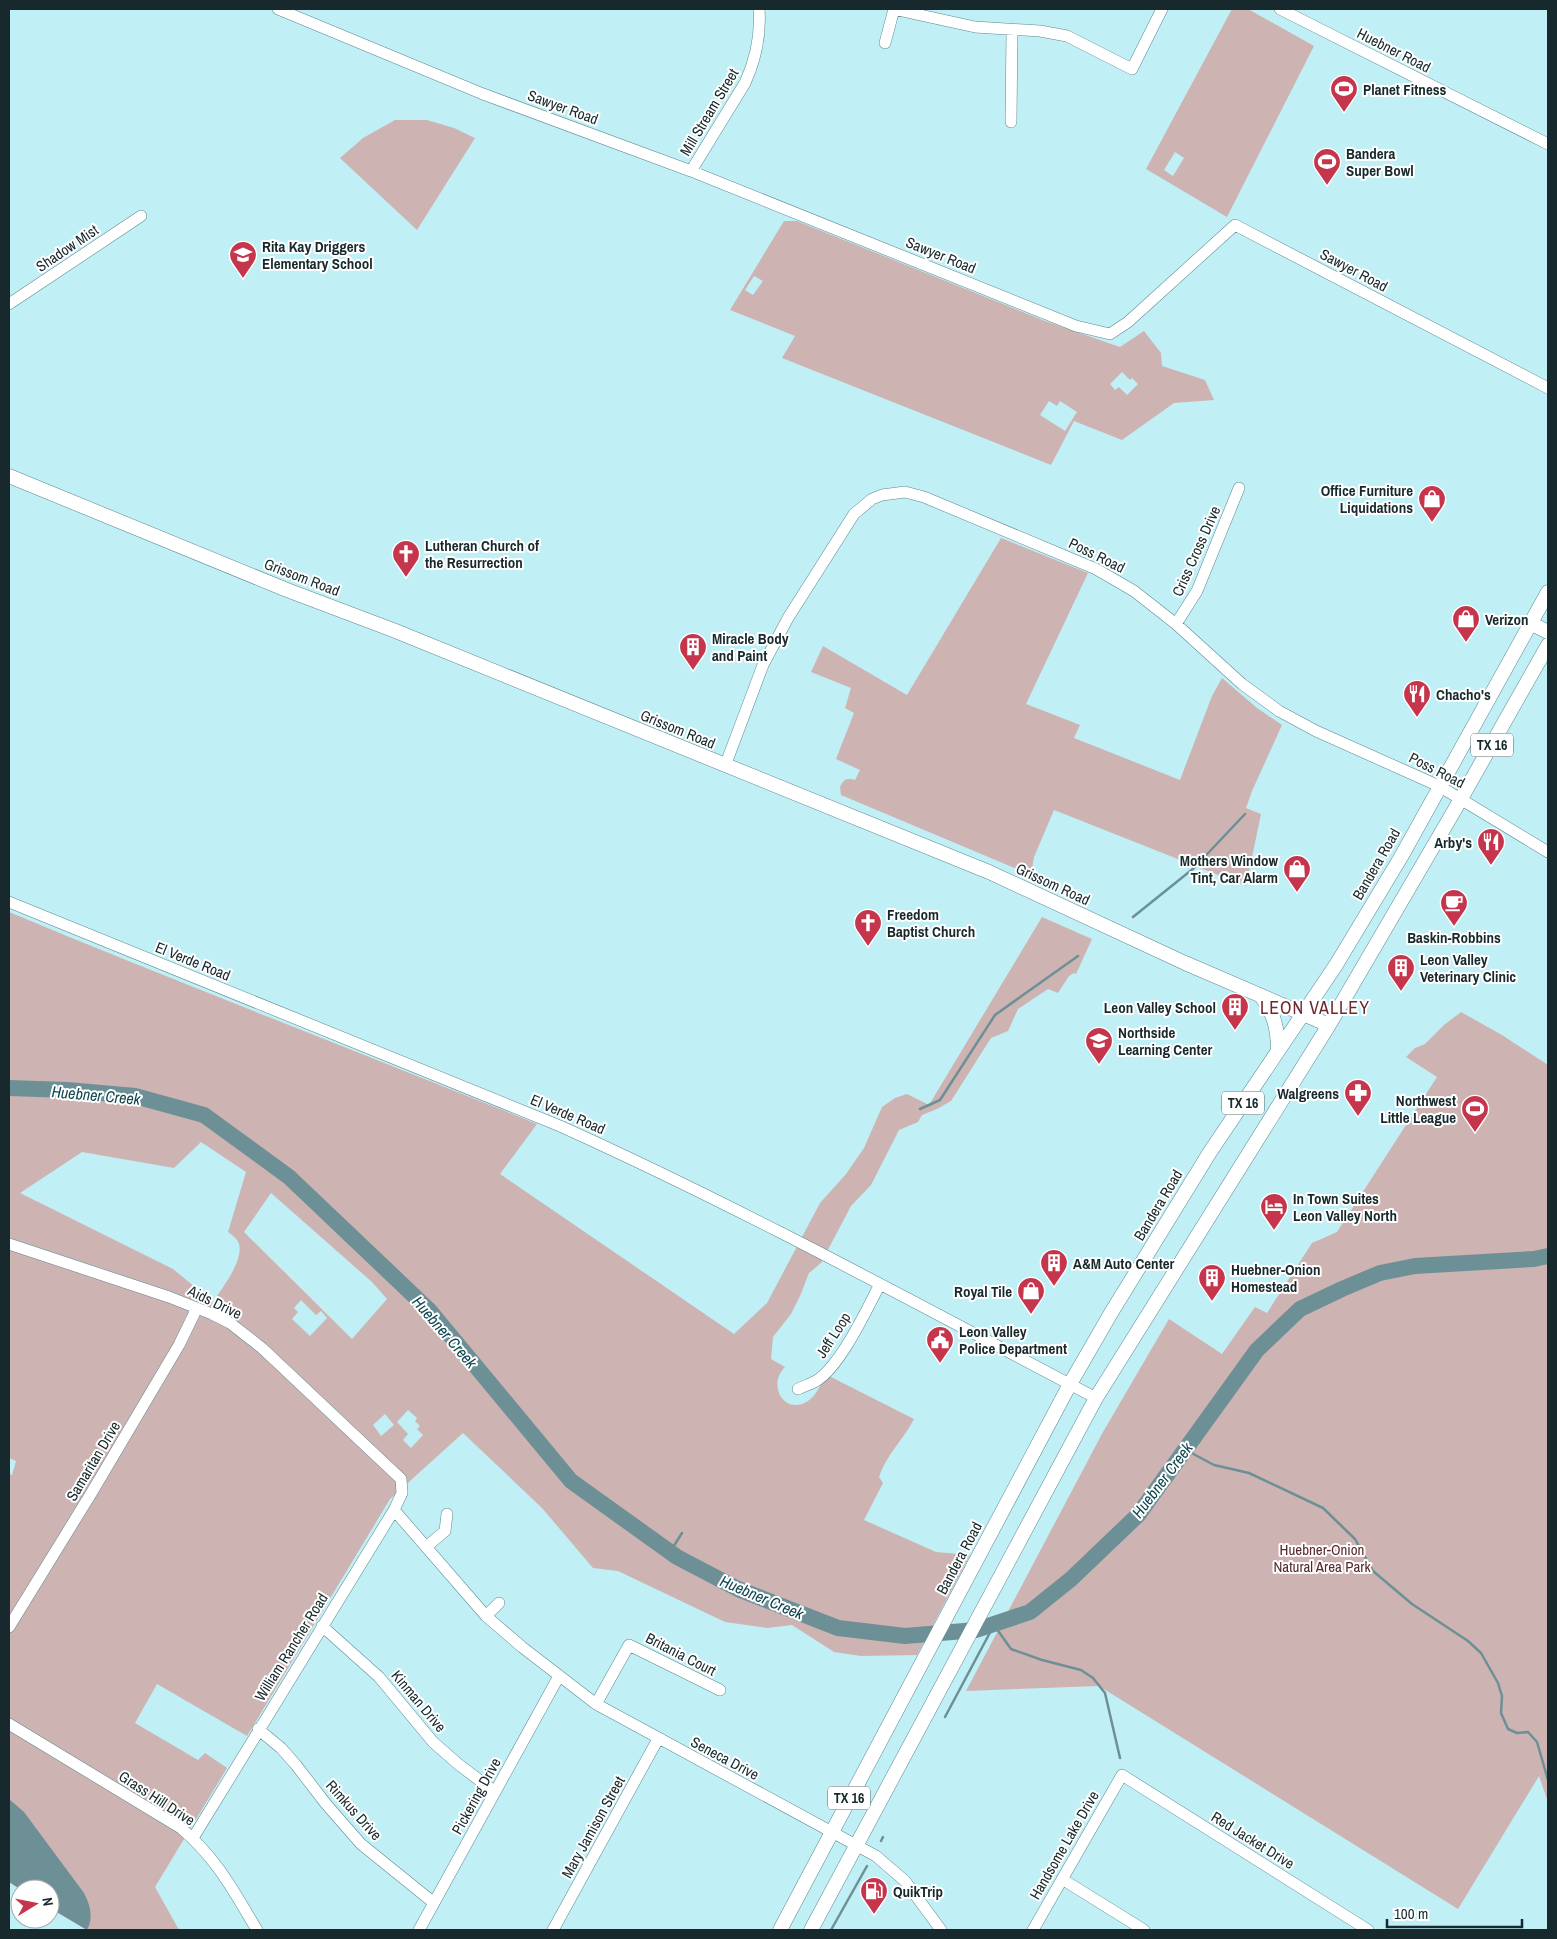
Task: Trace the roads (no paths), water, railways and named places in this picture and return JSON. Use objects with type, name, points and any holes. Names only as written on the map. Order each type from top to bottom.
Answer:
[{"type":"main road","name":"Grissom Road","points":[[9,476],[996,876],[1185,963],[1329,1025]]},
{"type":"main road","name":"Bandera Road","points":[[780,1930],[1070,1384],[1210,1152],[1336,964],[1401,857],[1548,592]]},
{"type":"main road","points":[[1530,623],[1548,632]]},
{"type":"main road","name":"TX 16","points":[[811,1930],[1096,1398],[1329,1025],[1461,799],[1548,645]]},
{"type":"main road","points":[[1261,995],[1269,1006],[1275,1021],[1278,1051]]},
{"type":"street","name":"Sawyer Road","points":[[278,9],[483,94],[691,171],[1067,322],[1110,334],[1128,322],[1235,225],[1548,388]]},
{"type":"street","name":"Mill Stream Street","points":[[691,171],[751,71],[758,44],[759,9]]},
{"type":"street","points":[[885,43],[893,9],[976,27],[1040,31],[1066,36],[1132,68],[1162,9]]},
{"type":"street","name":"Huebner Road","points":[[1280,9],[1548,144]]},
{"type":"street","points":[[1011,122],[1012,30]]},
{"type":"street","name":"Shadow Mist","points":[[9,304],[141,216]]},
{"type":"street","name":"Criss Cross Drive","points":[[1176,624],[1197,591],[1239,488]]},
{"type":"street","name":"Poss Road","points":[[725,766],[763,664],[788,618],[854,514],[872,499],[882,495],[905,492],[924,497],[1096,569],[1134,592],[1176,624],[1242,684],[1279,712],[1316,731],[1439,786],[1548,852]]},
{"type":"street","name":"El Verde Road","points":[[9,902],[560,1126],[633,1159],[880,1284],[1096,1398]]},
{"type":"street","name":"Aids Drive","points":[[9,1244],[198,1308],[230,1323],[262,1348],[393,1471]]},
{"type":"street","name":"Jeff Loop","points":[[798,1389],[816,1381],[826,1373],[848,1343],[880,1284]]},
{"type":"street","name":"Samaritan Drive","points":[[9,1627],[126,1435],[179,1345],[198,1308]]},
{"type":"street","name":"William Rancher Road","points":[[193,1838],[258,1729],[394,1510],[402,1493],[402,1485],[401,1479],[393,1471]]},
{"type":"street","name":"Seneca Drive","points":[[394,1510],[486,1616],[559,1676],[596,1704],[876,1856],[905,1881],[942,1930]]},
{"type":"street","points":[[426,1547],[445,1531],[447,1514]]},
{"type":"street","points":[[486,1616],[500,1602]]},
{"type":"street","name":"Kinman Drive","points":[[322,1626],[379,1677],[433,1742],[495,1792]]},
{"type":"street","name":"Britania Court","points":[[596,1704],[630,1645],[720,1690]]},
{"type":"street","name":"Pickering Drive","points":[[419,1930],[559,1676]]},
{"type":"street","name":"Grass Hill Drive","points":[[9,1724],[181,1828],[193,1838],[218,1866],[257,1930]]},
{"type":"street","name":"Rimkus Drive","points":[[258,1729],[281,1748],[296,1764],[326,1804],[362,1844],[434,1903]]},
{"type":"street","name":"Mary Jamison Street","points":[[553,1930],[658,1739]]},
{"type":"street","name":"Handsome Lake Drive","points":[[1033,1930],[1122,1775]]},
{"type":"street","name":"Red Jacket Drive","points":[[1122,1775],[1368,1930]]},
{"type":"street","points":[[1062,1879],[1144,1930]]},
{"type":"water","points":[[9,1799],[24,1812],[84,1893],[90,1911],[87,1930],[60,1914],[60,1879],[10,1879],[9,1882]]},
{"type":"waterway","points":[[1133,917],[1194,868],[1245,814]]},
{"type":"waterway","points":[[920,1109],[940,1100],[995,1015],[1078,956]]},
{"type":"waterway","name":"Huebner Creek","points":[[9,1088],[67,1090],[135,1096],[204,1115],[289,1177],[430,1311],[571,1481],[677,1557],[738,1589],[838,1628],[905,1636],[976,1630],[1030,1612],[1071,1579],[1138,1515],[1257,1350],[1300,1309],[1380,1273],[1415,1266],[1534,1259],[1548,1256]]},
{"type":"waterway","points":[[1186,1450],[1214,1465],[1249,1473],[1323,1508],[1355,1539],[1373,1571],[1412,1604],[1468,1641],[1481,1653],[1498,1683],[1502,1696],[1501,1713],[1508,1729],[1517,1733],[1528,1732],[1537,1742],[1548,1780]]},
{"type":"waterway","points":[[670,1552],[682,1533]]},
{"type":"waterway","points":[[945,1717],[994,1625],[1011,1649],[1042,1660],[1081,1670],[1093,1678],[1105,1693],[1120,1758]]},
{"type":"waterway","points":[[881,1841],[883,1837]]},
{"type":"waterway","points":[[831,1930],[867,1866]]},
{"type":"place","name":"Planet Fitness","points":[[1344,113]]},
{"type":"place","name":"Bandera Super Bowl","points":[[1327,186]]},
{"type":"place","name":"Rita Kay Driggers Elementary School","points":[[243,279]]},
{"type":"place","name":"Office Furniture Liquidations","points":[[1432,523]]},
{"type":"place","name":"Lutheran Church of the Resurrection","points":[[406,578]]},
{"type":"place","name":"Verizon","points":[[1466,643]]},
{"type":"place","name":"Miracle Body and Paint","points":[[693,671]]},
{"type":"place","name":"Chacho's","points":[[1417,718]]},
{"type":"place","name":"Arby's","points":[[1491,866]]},
{"type":"place","name":"Mothers Window Tint, Car Alarm","points":[[1297,893]]},
{"type":"place","name":"Baskin-Robbins","points":[[1454,927]]},
{"type":"place","name":"Freedom Baptist Church","points":[[868,947]]},
{"type":"place","name":"Leon Valley Veterinary Clinic","points":[[1401,992]]},
{"type":"place","name":"Leon Valley School","points":[[1235,1031]]},
{"type":"place","name":"Northside Learning Center","points":[[1099,1065]]},
{"type":"place","name":"Walgreens","points":[[1358,1117]]},
{"type":"place","name":"Northwest Little League","points":[[1475,1133]]},
{"type":"place","name":"In Town Suites Leon Valley North","points":[[1274,1231]]},
{"type":"place","name":"A&M Auto Center","points":[[1054,1287]]},
{"type":"place","name":"Huebner-Onion Homestead","points":[[1212,1302]]},
{"type":"place","name":"Royal Tile","points":[[1031,1315]]},
{"type":"place","name":"Leon Valley Police Department","points":[[940,1364]]},
{"type":"place","name":"QuikTrip","points":[[874,1915]]},
{"type":"district","name":"LEON VALLEY","points":[[1315,1007]]},
{"type":"park label","name":"Huebner-Onion Natural Area Park","points":[[1322,1558]]}]
